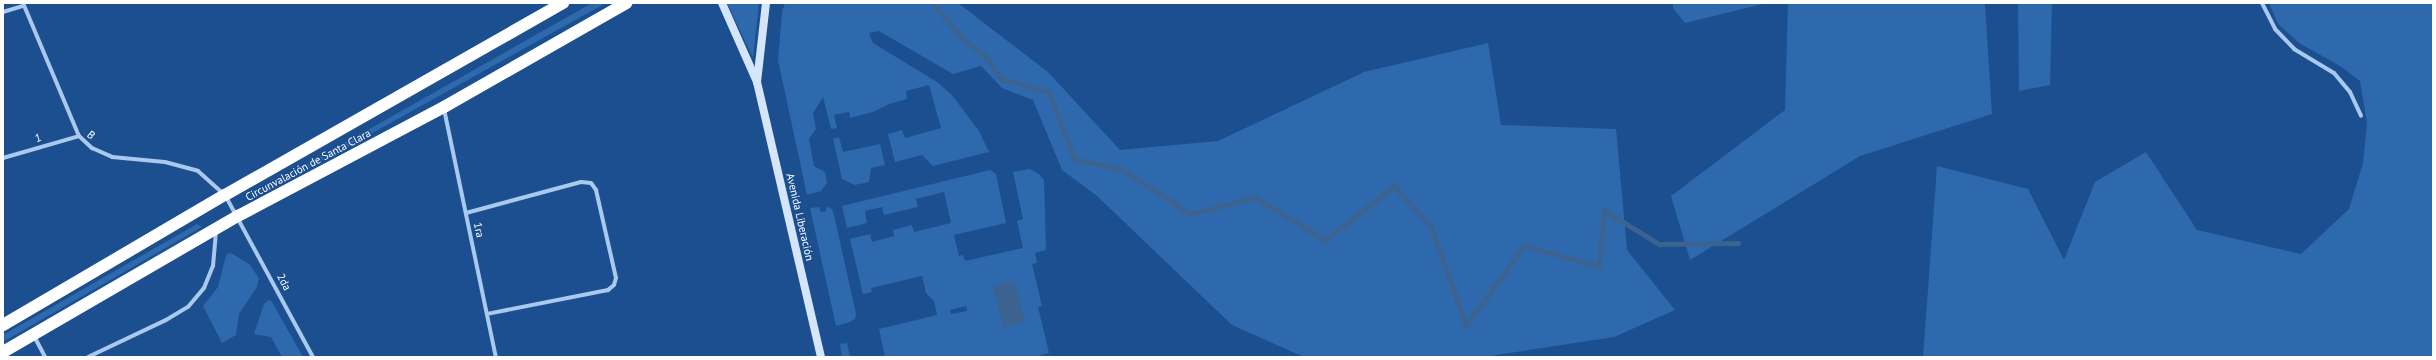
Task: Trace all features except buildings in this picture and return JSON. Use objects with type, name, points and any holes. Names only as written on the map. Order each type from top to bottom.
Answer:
[{"type":"highway","name":"Circunvalación de Santa Clara","points":[[3,325],[225,195],[563,3]]},
{"type":"highway","name":"Circunvalación de Santa Clara","points":[[3,352],[216,228],[444,107],[626,3]]},
{"type":"main road","name":"Avenida Liberación","points":[[722,3],[757,82],[821,357]]},
{"type":"main road","name":"Avenida Liberación","points":[[757,82],[766,3]]},
{"type":"street","points":[[2262,3],[2275,29],[2294,49],[2334,73],[2350,92],[2361,116]]},
{"type":"street","name":"B","points":[[23,5],[79,136],[92,148],[112,157],[165,162],[198,171],[225,195],[238,216]]},
{"type":"street","points":[[3,12],[23,5]]},
{"type":"street","name":"1ra","points":[[444,107],[496,357]]},
{"type":"street","name":"1","points":[[3,158],[79,136]]},
{"type":"street","points":[[466,213],[581,182],[591,183],[596,190],[616,278],[614,285],[608,290],[487,314]]},
{"type":"street","name":"2da","points":[[238,216],[314,357]]},
{"type":"street","points":[[88,357],[166,320],[188,307],[204,288],[213,266],[216,228]]},
{"type":"street","points":[[34,335],[45,357]]},
{"type":"shaded area","points":[[592,3],[606,3],[261,195],[257,194],[258,192]]},
{"type":"shaded area","points":[[727,3],[759,3],[753,58]]},
{"type":"shaded area","points":[[785,3],[958,3],[1048,72],[1120,150],[1218,141],[1364,72],[1488,43],[1501,125],[1616,129],[1627,250],[1675,310],[1614,337],[1483,357],[1304,357],[1232,325],[1096,195],[1062,170],[1033,100],[1002,88],[981,66],[953,74],[879,31],[869,33],[873,43],[937,82],[952,95],[979,131],[989,152],[933,166],[922,155],[895,162],[888,134],[902,130],[905,138],[941,128],[929,85],[906,91],[907,99],[889,104],[873,112],[850,118],[849,112],[834,115],[837,128],[831,129],[823,97],[813,113],[816,129],[809,139],[814,166],[825,172],[827,183],[821,191],[807,195],[778,60],[782,12]]},
{"type":"shaded area","points":[[1673,3],[1763,4],[1685,23],[1673,8]]},
{"type":"shaded area","points":[[1788,3],[1985,3],[1992,114],[1860,156],[1690,260],[1671,196],[1785,110]]},
{"type":"shaded area","points":[[2018,3],[2052,3],[2050,85],[2019,91]]},
{"type":"shaded area","points":[[2269,3],[2433,3],[2433,357],[1923,357],[1937,166],[2028,189],[2064,260],[2095,182],[2146,152],[2197,230],[2301,254],[2349,209],[2363,163],[2367,122],[2360,81],[2340,66],[2299,43],[2278,24]]},
{"type":"shaded area","points":[[839,137],[843,152],[880,144],[885,165],[871,168],[869,182],[855,185],[842,179],[833,139]]},
{"type":"shaded area","points":[[1030,169],[1039,174],[1044,180],[1046,250],[1035,253],[1037,263],[1032,264],[1042,306],[1038,307],[1049,353],[1035,357],[885,357],[879,329],[937,315],[934,301],[926,293],[922,276],[871,288],[872,292],[863,294],[850,239],[870,234],[872,242],[894,236],[893,230],[912,225],[914,232],[951,223],[944,192],[916,199],[918,207],[884,215],[882,207],[865,211],[867,223],[847,228],[842,206],[990,170],[996,174],[1006,223],[954,235],[959,256],[963,255],[965,261],[1023,248],[1017,221],[1023,219],[1013,172]],"holes":[[[966,306],[967,311],[951,314],[950,310]]]},
{"type":"shaded area","points":[[819,207],[821,212],[826,211],[826,207],[831,208],[833,211],[856,314],[855,319],[850,322],[836,326],[810,208]]},
{"type":"shaded area","points":[[197,224],[202,227],[3,342],[3,335]]},
{"type":"shaded area","points":[[231,253],[249,264],[259,278],[257,287],[239,314],[236,335],[222,343],[203,306],[218,287],[225,259],[227,254]]},
{"type":"shaded area","points":[[1014,281],[1025,322],[1004,327],[993,287]]},
{"type":"shaded area","points":[[269,300],[272,302],[303,357],[282,357],[271,337],[254,334],[264,304]]},
{"type":"shaded area","points":[[847,343],[850,357],[842,357],[840,344]]},
{"type":"waterway","points":[[932,3],[965,40],[987,57],[1002,79],[1049,92],[1075,159],[1121,169],[1191,214],[1255,197],[1325,240],[1394,186],[1431,226],[1466,325],[1524,246],[1599,266],[1604,210],[1659,244],[1738,243]]}]
